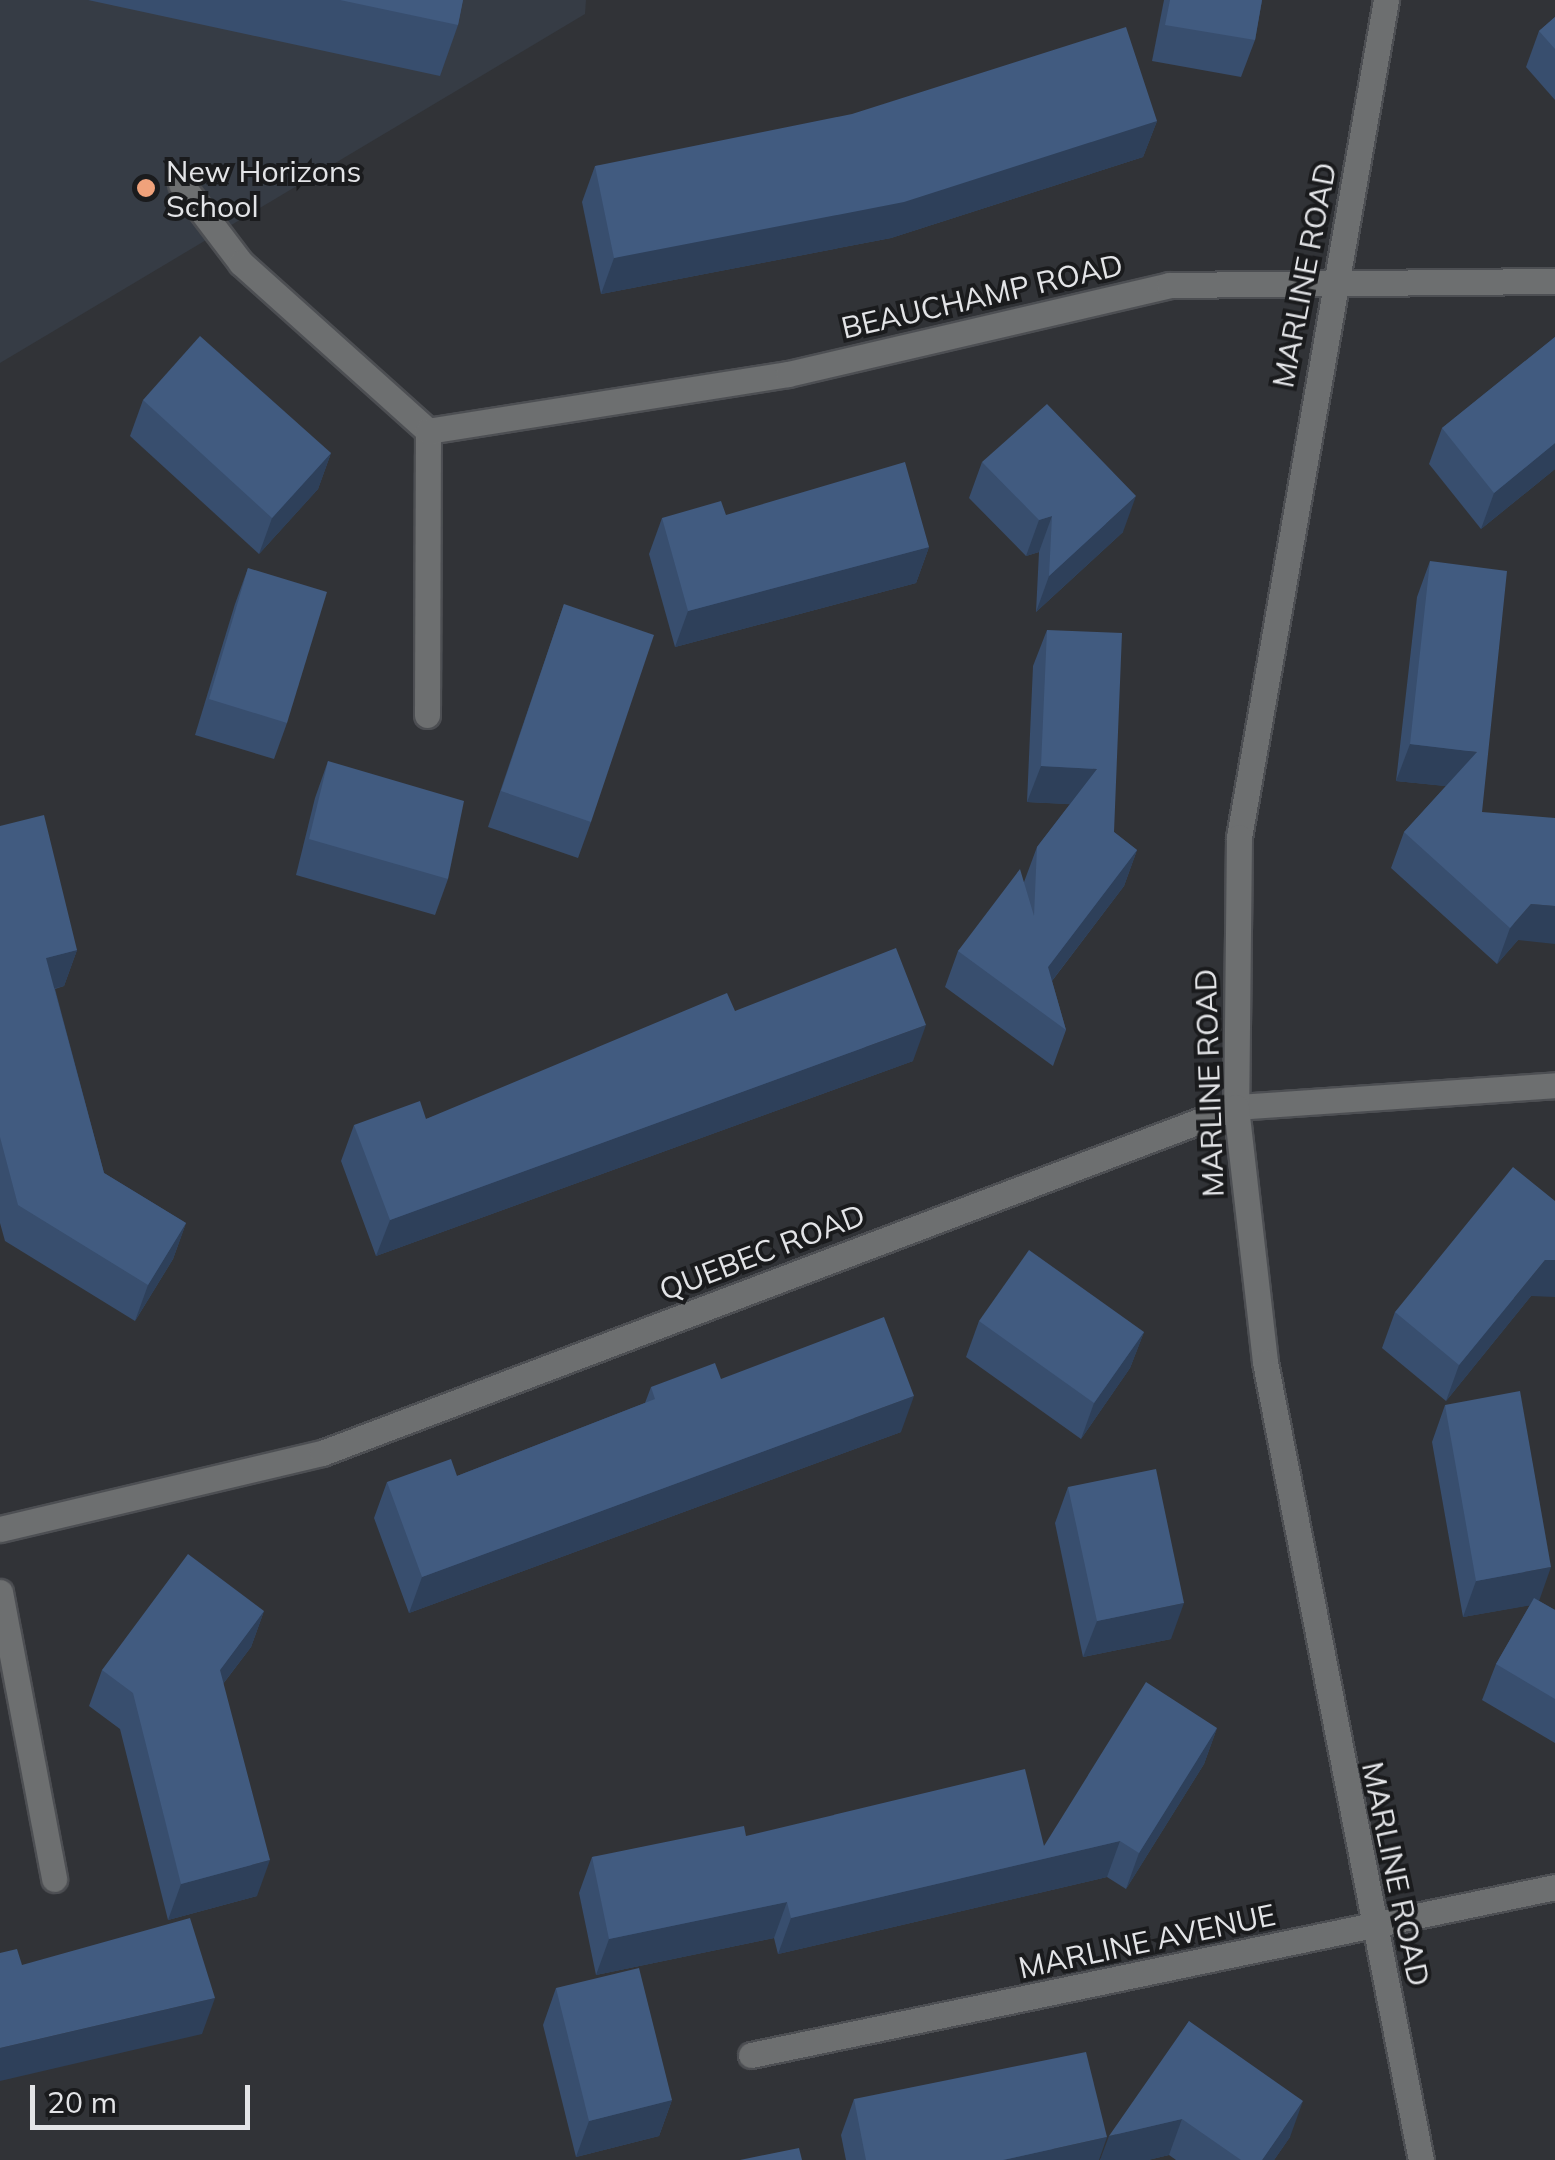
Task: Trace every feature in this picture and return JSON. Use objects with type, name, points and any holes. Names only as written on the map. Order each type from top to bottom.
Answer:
[{"type":"street","name":"MARLINE ROAD","points":[[1386,0],[1239,836],[1236,1107],[1265,1362],[1421,2160]]},
{"type":"street","points":[[181,184],[240,263],[428,431],[427,715]]},
{"type":"street","name":"BEAUCHAMP ROAD","points":[[428,431],[788,374],[1169,286],[1338,276],[1412,286],[1555,281]]},
{"type":"street","name":"QUEBEC ROAD","points":[[0,1529],[322,1453],[1236,1107],[1555,1085]]},
{"type":"street","points":[[0,1592],[54,1879]]},
{"type":"street","name":"MARLINE AVENUE","points":[[751,2056],[1555,1887]]},
{"type":"shaded area","name":"New Horizons School","points":[[0,0],[586,0],[585,14],[0,363]]},
{"type":"building","points":[[340,0],[463,0],[458,25]]},
{"type":"building","points":[[1170,0],[1262,0],[1255,40],[1165,25]]},
{"type":"building","points":[[1555,17],[1555,49],[1539,31]]},
{"type":"building","points":[[1126,27],[1157,121],[904,202],[614,258],[595,166],[852,114]]},
{"type":"building","points":[[200,336],[331,453],[272,518],[143,400]]},
{"type":"building","points":[[1555,337],[1555,443],[1494,493],[1442,428]]},
{"type":"building","points":[[1047,404],[1136,496],[1049,576],[1052,516],[1039,520],[982,462]]},
{"type":"building","points":[[905,462],[929,547],[688,611],[662,518],[721,501],[726,515]]},
{"type":"building","points":[[1430,561],[1507,571],[1482,812],[1555,818],[1555,906],[1531,904],[1510,928],[1404,832],[1477,752],[1410,744]]},
{"type":"building","points":[[248,568],[327,592],[287,723],[209,699]]},
{"type":"building","points":[[564,604],[654,635],[591,822],[501,791]]},
{"type":"building","points":[[1047,630],[1122,633],[1114,832],[1137,850],[1048,967],[1066,1030],[958,951],[1020,869],[1034,916],[1037,847],[1097,769],[1041,766]]},
{"type":"building","points":[[328,761],[464,801],[448,879],[309,839]]},
{"type":"building","points":[[44,815],[77,950],[46,958],[104,1173],[186,1223],[148,1285],[18,1205],[0,1137],[0,826]]},
{"type":"building","points":[[896,948],[926,1025],[390,1220],[354,1125],[420,1101],[426,1119],[727,993],[735,1011]]},
{"type":"building","points":[[1513,1167],[1555,1201],[1555,1260],[1545,1260],[1459,1365],[1395,1312]]},
{"type":"building","points":[[1029,1250],[1144,1332],[1094,1403],[979,1321]]},
{"type":"building","points":[[884,1317],[914,1396],[422,1577],[387,1482],[451,1459],[457,1476],[655,1399],[651,1387],[715,1363],[721,1379]]},
{"type":"building","points":[[1520,1391],[1551,1567],[1476,1581],[1445,1405]]},
{"type":"building","points":[[1156,1469],[1184,1603],[1097,1621],[1068,1487]]},
{"type":"building","points":[[188,1554],[264,1611],[220,1670],[270,1860],[181,1884],[133,1693],[102,1670]]},
{"type":"building","points":[[1534,1598],[1555,1610],[1555,1699],[1496,1664]]},
{"type":"building","points":[[1146,1682],[1217,1728],[1139,1853],[1120,1841],[791,1918],[787,1902],[609,1939],[592,1857],[744,1826],[746,1836],[1025,1769],[1044,1846]]},
{"type":"building","points":[[190,1918],[215,1998],[0,2048],[0,1953],[17,1949],[22,1965]]},
{"type":"building","points":[[639,1968],[672,2100],[589,2121],[556,1988]]},
{"type":"building","points":[[1189,2021],[1303,2101],[1262,2160],[1241,2160],[1182,2119],[1109,2136]]},
{"type":"building","points":[[1086,2052],[1107,2137],[1003,2160],[866,2160],[854,2099]]},
{"type":"building","points":[[799,2148],[802,2160],[740,2160]]},
{"type":"place","name":"New Horizons School","points":[[146,188]]}]
